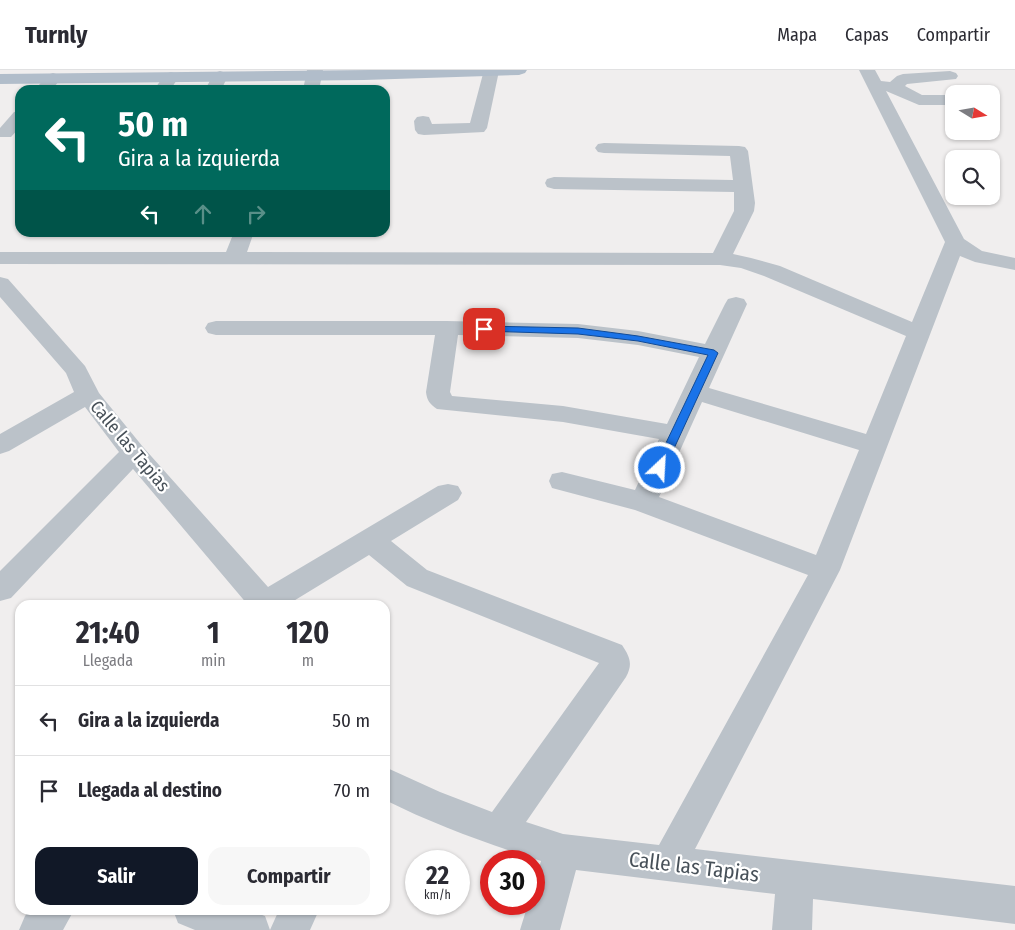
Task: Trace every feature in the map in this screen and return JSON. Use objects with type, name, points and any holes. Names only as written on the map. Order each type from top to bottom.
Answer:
[{"type":"main road","points":[[0,79],[48,84],[96,74],[167,83],[214,78],[313,78],[364,72],[519,70]]},
{"type":"street","points":[[423,121],[424,130],[478,128],[491,71]]},
{"type":"street","points":[[871,77],[898,79],[947,73],[959,85]]},
{"type":"street","points":[[871,77],[955,242],[962,250],[979,257],[1015,264]]},
{"type":"street","points":[[898,79],[919,100],[945,100]]},
{"type":"street","points":[[604,148],[739,150],[745,203],[744,211],[720,259]]},
{"type":"street","points":[[554,183],[743,186]]},
{"type":"street","points":[[234,258],[242,237]]},
{"type":"street","points":[[668,864],[825,570],[955,242]]},
{"type":"street","points":[[0,258],[720,259],[744,262],[772,271],[920,334]]},
{"type":"street","name":"Calle las Tapias","points":[[0,284],[77,371],[88,395],[134,453],[261,600]]},
{"type":"street","points":[[644,502],[736,304]]},
{"type":"street","points":[[216,328],[447,328],[578,331],[638,338],[714,353]]},
{"type":"street","points":[[447,328],[438,392],[439,399],[446,403],[563,414],[676,434]]},
{"type":"street","points":[[696,392],[875,446]]},
{"type":"street","points":[[0,445],[88,395]]},
{"type":"street","points":[[0,590],[134,453]]},
{"type":"street","points":[[562,481],[644,502],[825,570]]},
{"type":"street","points":[[273,600],[448,493]]},
{"type":"street","points":[[370,540],[417,578],[611,654],[615,661],[615,668],[499,831]]},
{"type":"street","name":"Calle las Tapias","points":[[390,786],[428,804],[499,831],[563,851],[1015,905]]},
{"type":"street","points":[[540,930],[563,851]]},
{"type":"street","points":[[792,930],[795,879]]},
{"type":"street","points":[[39,930],[51,915]]},
{"type":"street","points":[[207,915],[251,930]]},
{"type":"street","points":[[290,930],[298,915]]},
{"type":"route","points":[[484,329],[578,331],[638,338],[714,353],[660,468]]}]
